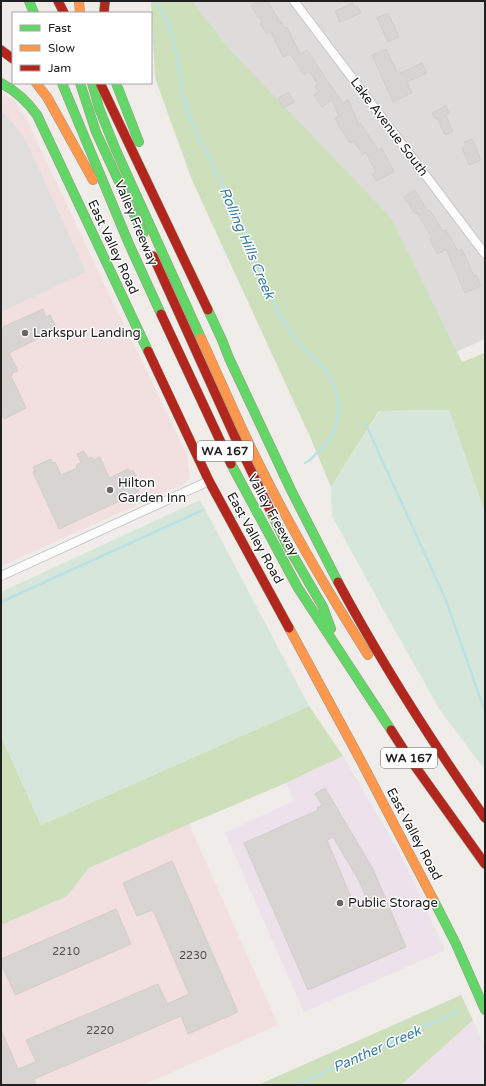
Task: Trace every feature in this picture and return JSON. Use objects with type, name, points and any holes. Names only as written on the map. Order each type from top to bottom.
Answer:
[{"type":"main road","points":[[29,1],[34,12]]},
{"type":"main road","points":[[58,1],[64,12]]},
{"type":"main road","points":[[67,1],[68,12]]},
{"type":"main road","points":[[79,1],[80,12]]},
{"type":"main road","points":[[104,1],[104,12]]},
{"type":"main road","points":[[1,50],[12,58]]},
{"type":"main road","name":"East Valley Road","points":[[1,83],[12,89],[26,100],[37,115],[209,481],[362,761],[456,944],[485,1010]]},
{"type":"main road","points":[[37,84],[47,97],[63,124],[87,168],[112,220],[129,244]]},
{"type":"main road","name":"Valley Freeway","points":[[62,84],[129,244],[220,441],[242,485],[298,588],[337,649],[407,754],[485,864]]},
{"type":"main road","points":[[80,84],[96,132],[117,179],[268,507],[287,545],[323,607],[337,649]]},
{"type":"main road","points":[[92,84],[94,94],[106,128],[256,459],[296,536],[372,663]]},
{"type":"main road","name":"Valley Freeway","points":[[100,84],[305,519],[330,569],[384,664],[450,768],[485,818]]},
{"type":"main road","points":[[116,84],[142,149]]},
{"type":"main road","points":[[147,160],[216,317],[222,340]]},
{"type":"main road","points":[[405,714],[436,760],[450,768]]},
{"type":"street","name":"Lake Avenue South","points":[[294,1],[485,254]]},
{"type":"street","points":[[1,576],[209,481]]},
{"type":"shaded area","points":[[178,1],[485,1],[485,339],[454,353]]},
{"type":"shaded area","points":[[1,93],[14,100],[27,120],[187,455],[190,478],[182,485],[1,566]]},
{"type":"shaded area","points":[[1,112],[4,113],[24,137],[86,272],[1,312]]},
{"type":"shaded area","name":"Public Storage","points":[[343,756],[401,855],[445,950],[304,1012],[225,833],[294,801],[286,783]]},
{"type":"shaded area","points":[[189,824],[278,1025],[143,1085],[1,1085],[1,907]]},
{"type":"shaded area","points":[[473,1020],[485,1047],[485,1085],[401,1085]]},
{"type":"green space","points":[[151,1],[192,1],[229,49],[391,218],[462,362],[485,353],[485,513],[449,410],[379,411],[331,487],[311,439],[192,180],[155,78]]},
{"type":"green space","points":[[449,410],[485,513],[485,770],[440,710],[332,516],[331,487],[380,411]]},
{"type":"green space","points":[[200,500],[309,706],[41,825],[1,736],[1,592]]},
{"type":"green space","points":[[309,706],[343,756],[286,783],[89,868],[67,896],[1,925],[1,736],[41,825]]},
{"type":"green space","points":[[461,995],[473,1020],[401,1085],[258,1085]]},
{"type":"building","points":[[258,1],[267,1],[285,28],[287,27],[300,54],[307,50],[343,103],[348,100],[359,124],[360,123],[378,150],[382,148],[394,172],[376,181],[372,174],[376,172],[366,152],[363,155],[353,141],[350,143],[341,130],[335,118],[339,116],[332,100],[322,107],[314,95],[319,92],[315,86],[318,84],[309,72],[304,75],[290,54],[283,57],[270,31],[267,34],[260,24],[262,22],[251,6]]},
{"type":"building","points":[[353,3],[355,7],[358,6],[361,13],[340,22],[335,11]]},
{"type":"building","points":[[388,13],[399,37],[388,42],[377,18]]},
{"type":"building","points":[[386,49],[398,74],[422,63],[427,73],[407,82],[412,93],[393,102],[372,55]]},
{"type":"building","points":[[289,92],[294,102],[283,108],[278,98]]},
{"type":"building","points":[[446,106],[449,113],[446,115],[453,132],[445,135],[437,118],[435,119],[432,113]]},
{"type":"building","points":[[472,139],[481,160],[469,165],[462,148],[466,146],[464,142]]},
{"type":"building","points":[[415,190],[443,231],[446,230],[458,251],[462,249],[474,276],[476,275],[481,286],[465,293],[446,249],[438,254],[429,239],[432,238],[417,213],[415,214],[404,197]]},
{"type":"building","points":[[43,309],[46,317],[50,315],[56,327],[52,329],[53,331],[9,353],[18,371],[12,373],[13,374],[11,376],[26,408],[4,419],[1,412],[1,329]]},
{"type":"building","name":"Hilton Garden Inn","points":[[84,451],[88,459],[92,457],[94,460],[100,457],[109,478],[128,469],[130,472],[133,470],[141,488],[138,489],[139,492],[59,529],[33,472],[35,471],[33,467],[51,459],[52,463],[55,462],[61,475],[77,468],[76,465],[81,462],[77,454]]},
{"type":"building","points":[[325,788],[373,869],[406,947],[308,990],[244,843],[318,810],[317,808],[322,805],[315,794]],"holes":[[[333,837],[358,879],[369,904],[356,909],[327,840]]]},
{"type":"building","points":[[172,861],[238,1012],[188,1034],[181,1016],[34,1079],[36,1085],[1,1085],[1,1030],[18,1069],[36,1062],[26,1040],[158,984],[167,1004],[189,994],[153,910],[137,916],[123,883]]},
{"type":"building","points":[[116,909],[131,944],[15,995],[1,963],[1,959]]},
{"type":"waterway","name":"Rolling Hills Creek","points":[[156,1],[172,34],[178,63],[182,95],[191,121],[231,201],[280,317],[298,343],[326,370],[333,383],[339,401],[338,419],[333,433],[327,443],[305,463]]},
{"type":"waterway","points":[[366,425],[445,598],[485,712]]},
{"type":"waterway","points":[[1,602],[203,510]]},
{"type":"waterway","name":"Panther Creek","points":[[296,1085],[457,1012]]},
{"type":"traffic: fast","points":[[29,1],[34,12]]},
{"type":"traffic: fast","points":[[1,83],[12,89],[37,115],[148,351]]},
{"type":"traffic: fast","points":[[62,84],[129,244],[161,314]]},
{"type":"traffic: fast","points":[[80,84],[96,132],[143,234]]},
{"type":"traffic: fast","points":[[92,84],[99,108],[115,148],[201,338]]},
{"type":"traffic: fast","points":[[116,84],[139,142]]},
{"type":"traffic: fast","points":[[208,310],[291,490],[338,582]]},
{"type":"traffic: fast","points":[[231,464],[298,588],[391,730]]},
{"type":"traffic: fast","points":[[271,512],[287,545],[323,607],[331,629]]},
{"type":"traffic: fast","points":[[433,899],[456,944],[485,1010]]},
{"type":"traffic: slow","points":[[79,1],[80,12]]},
{"type":"traffic: slow","points":[[37,84],[47,97],[93,180]]},
{"type":"traffic: slow","points":[[201,338],[250,445],[296,535],[368,655]]},
{"type":"traffic: slow","points":[[289,628],[433,899]]},
{"type":"traffic: jam","points":[[58,1],[64,12]]},
{"type":"traffic: jam","points":[[104,12],[105,1]]},
{"type":"traffic: jam","points":[[1,50],[12,58]]},
{"type":"traffic: jam","points":[[100,84],[208,310]]},
{"type":"traffic: jam","points":[[153,256],[234,435],[271,512]]},
{"type":"traffic: jam","points":[[161,314],[231,464]]},
{"type":"traffic: jam","points":[[148,351],[209,481],[289,628]]},
{"type":"traffic: jam","points":[[338,582],[372,643],[408,702],[485,818]]},
{"type":"traffic: jam","points":[[391,730],[407,755],[485,864]]},
{"type":"place","name":"Larkspur Landing","points":[[25,333]]},
{"type":"place","name":"Hilton Garden Inn","points":[[110,490]]},
{"type":"place","name":"Public Storage","points":[[340,903]]}]
